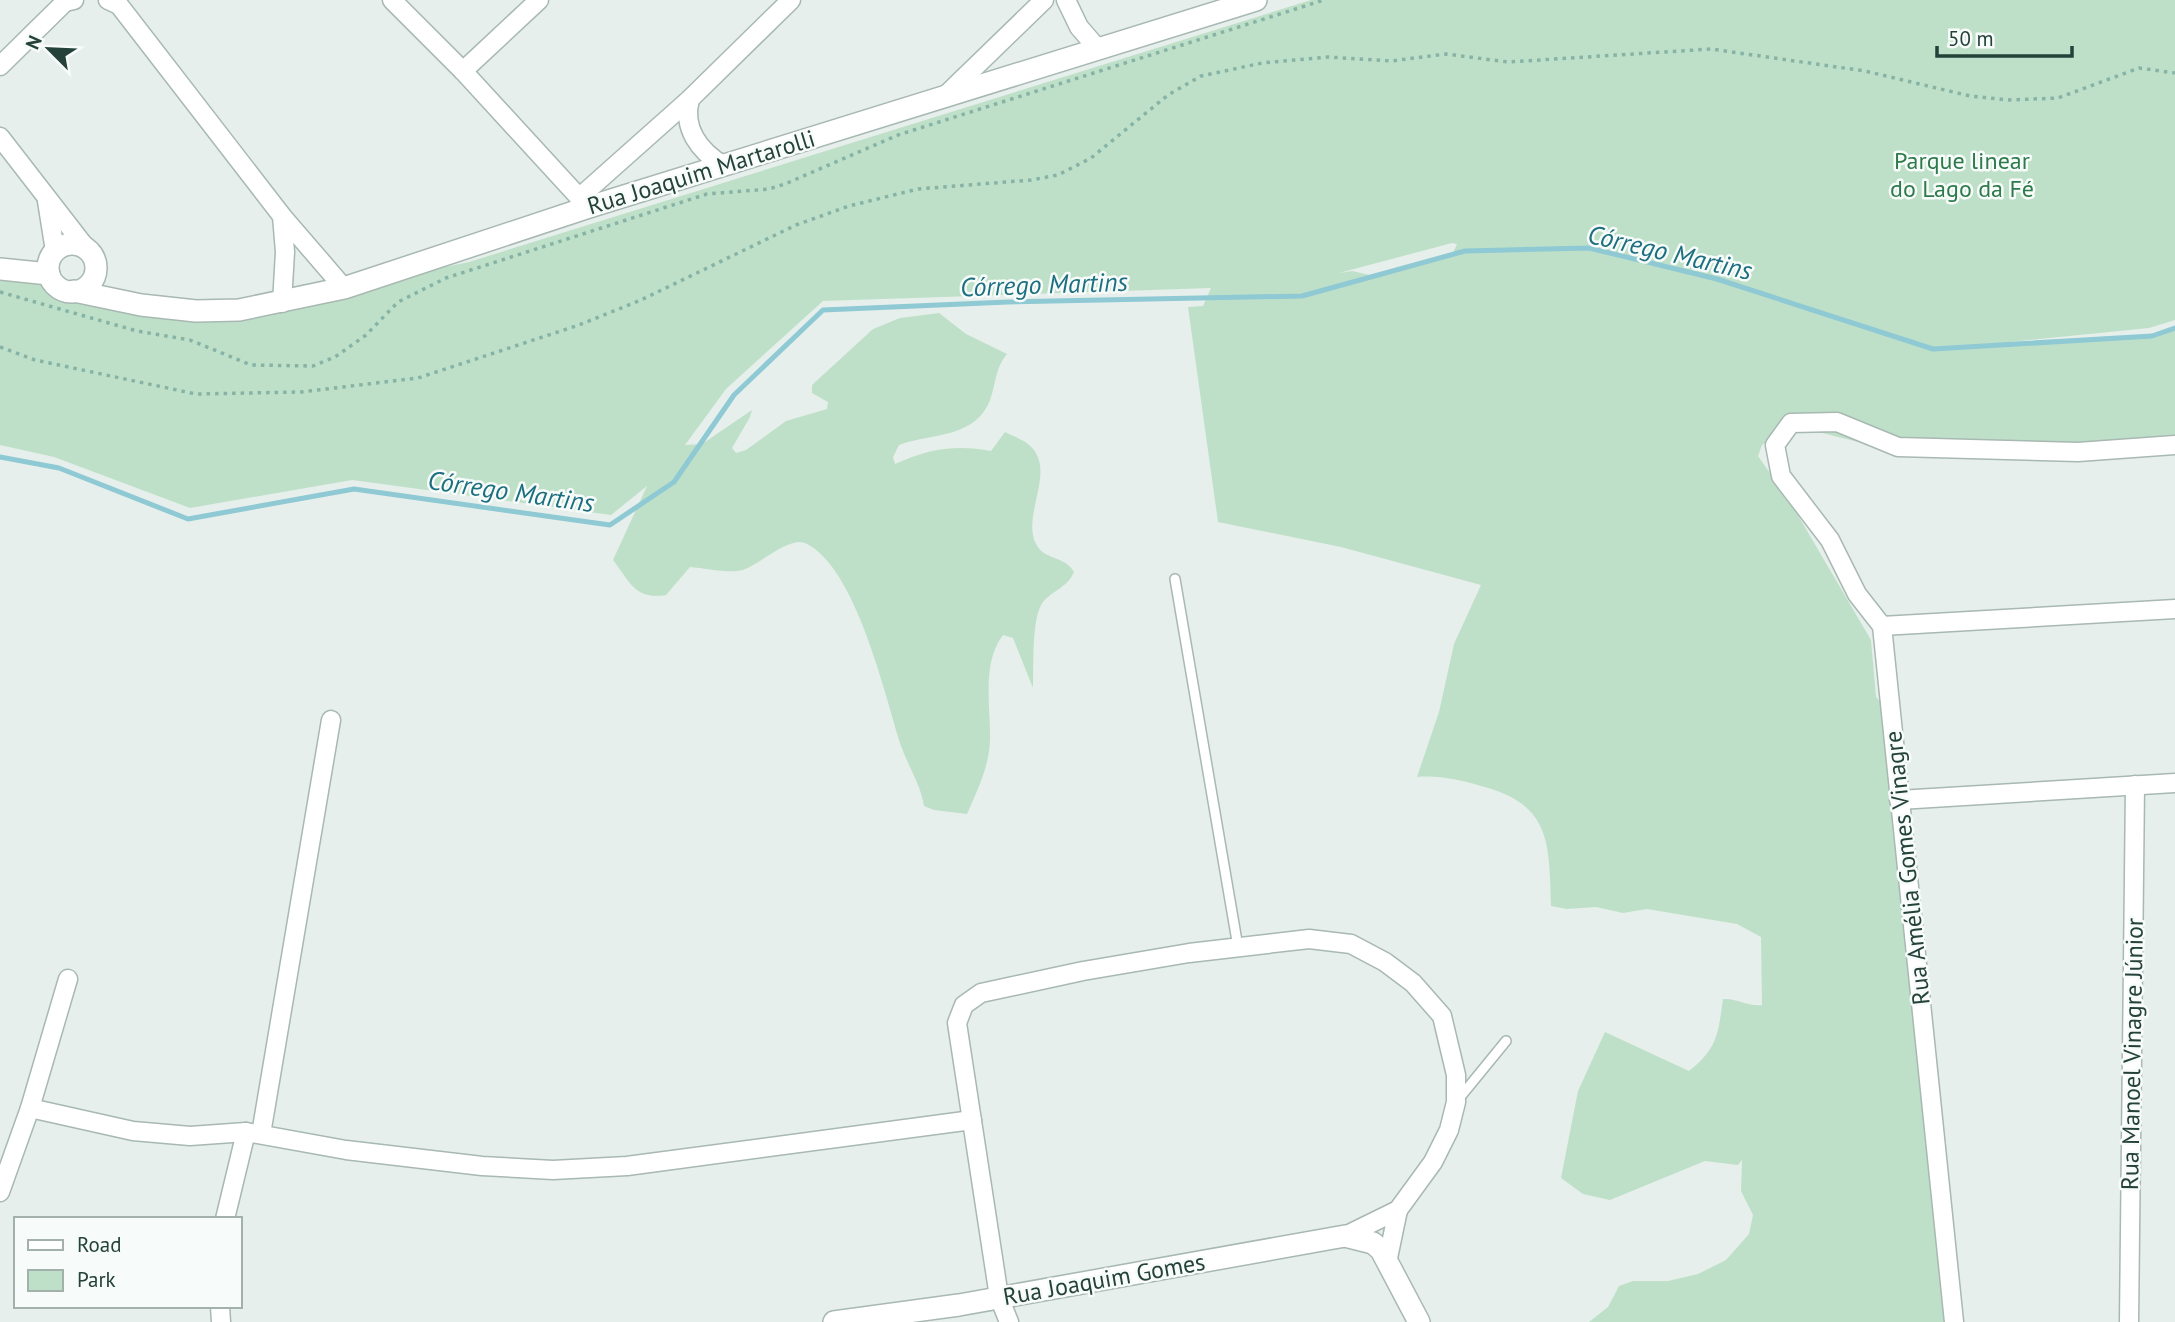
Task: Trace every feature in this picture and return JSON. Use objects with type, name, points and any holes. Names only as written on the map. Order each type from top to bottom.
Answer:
[{"type":"street","points":[[0,66],[65,2],[74,0]]},
{"type":"street","points":[[108,0],[119,5],[282,216],[344,288]]},
{"type":"street","points":[[393,0],[585,202],[792,0]]},
{"type":"street","points":[[463,71],[539,0]]},
{"type":"street","points":[[944,96],[1044,0]]},
{"type":"street","points":[[1066,0],[1079,27],[1098,49]]},
{"type":"street","name":"Rua Joaquim Martarolli","points":[[74,291],[141,305],[196,311],[239,310],[344,288],[585,202],[724,166],[1256,0]]},
{"type":"street","points":[[690,99],[686,113],[690,127],[708,157],[724,166]]},
{"type":"street","points":[[0,137],[92,254],[96,270],[141,305]]},
{"type":"street","points":[[46,197],[55,251]]},
{"type":"street","points":[[282,216],[285,252],[282,303]]},
{"type":"street","points":[[86,248],[70,244],[55,251],[51,258],[49,274],[59,288],[74,291],[89,284],[96,270]]},
{"type":"street","points":[[0,270],[49,274]]},
{"type":"street","points":[[2175,445],[2078,452],[1898,447],[1837,422],[1791,424],[1775,446],[1781,476],[1830,540],[1857,594],[1882,626],[2175,609]]},
{"type":"street","name":"Rua Amélia Gomes Vinagre","points":[[1882,626],[1954,1322]]},
{"type":"street","points":[[226,1217],[254,1133],[331,720]]},
{"type":"street","points":[[1899,800],[2175,783]]},
{"type":"street","name":"Rua Manoel Vinagre Júnior","points":[[2129,1322],[2135,785]]},
{"type":"street","points":[[1009,1322],[999,1297],[957,1023],[964,1005],[981,993],[1083,971],[1308,939],[1350,944],[1385,962],[1413,983],[1442,1016],[1457,1075],[1456,1102],[1449,1130],[1433,1162],[1398,1210],[1380,1251],[1419,1322]]},
{"type":"street","points":[[0,1192],[30,1108],[68,979]]},
{"type":"street","points":[[30,1108],[133,1131],[190,1136],[254,1133],[346,1150],[482,1166],[553,1170],[627,1166],[972,1120]]},
{"type":"street","points":[[1345,1236],[1398,1210]]},
{"type":"street","name":"Rua Joaquim Gomes","points":[[834,1322],[999,1297],[1345,1236],[1380,1251]]},
{"type":"lane","points":[[1175,579],[1238,947]]},
{"type":"lane","points":[[1456,1102],[1506,1041]]},
{"type":"path","points":[[0,347],[35,360],[195,394],[301,392],[418,378],[592,320],[641,300],[796,225],[849,206],[918,189],[1031,180],[1058,175],[1091,158],[1168,95],[1201,76],[1262,63],[1328,57],[1391,61],[1447,54],[1508,62],[1711,49],[1865,71],[1970,96],[2008,100],[2058,98],[2138,68],[2175,73]]},
{"type":"green space","name":"Parque linear do Lago da Fé","points":[[1311,0],[2175,0],[2175,320],[2149,328],[2010,342],[2152,336],[2175,328],[2175,450],[2061,446],[1919,457],[1802,428],[1778,433],[1762,445],[1758,456],[1789,500],[1871,640],[1876,697],[1888,710],[1928,1113],[1931,1192],[1950,1322],[1589,1322],[1608,1307],[1619,1286],[1633,1281],[1668,1281],[1698,1274],[1726,1260],[1749,1234],[1753,1215],[1741,1191],[1742,1160],[1738,1165],[1705,1161],[1610,1200],[1583,1194],[1561,1178],[1578,1091],[1605,1032],[1689,1071],[1706,1055],[1715,1040],[1723,999],[1762,1005],[1761,937],[1737,924],[1647,909],[1623,913],[1596,907],[1567,909],[1551,906],[1549,863],[1542,829],[1521,803],[1481,786],[1449,778],[1417,777],[1439,712],[1454,644],[1481,585],[1341,547],[1218,522],[1188,307],[1203,306],[1211,288],[823,301],[726,389],[685,445],[702,444],[752,410],[732,448],[736,453],[746,450],[786,421],[827,409],[828,402],[812,393],[812,385],[873,329],[900,318],[939,313],[966,334],[1007,354],[998,370],[990,400],[974,422],[951,433],[899,445],[893,457],[895,464],[942,449],[991,451],[1005,432],[1024,441],[1037,455],[1040,467],[1033,520],[1036,544],[1044,553],[1065,563],[1074,572],[1068,582],[1047,598],[1039,609],[1033,656],[1033,688],[1013,638],[1003,635],[996,647],[989,673],[989,751],[982,779],[967,814],[934,810],[924,806],[854,604],[823,556],[805,543],[798,542],[783,547],[743,570],[690,567],[666,595],[647,595],[634,588],[613,560],[647,486],[611,515],[352,480],[190,508],[54,457],[0,445],[0,273],[105,301],[204,317],[469,262]],"holes":[[[1452,243],[1457,244],[1452,255],[1374,276],[1352,271],[1339,273]]]},
{"type":"waterway","name":"Córrego Martins","points":[[0,457],[59,468],[188,519],[354,489],[610,525],[674,482],[734,395],[823,310],[1008,302],[1302,296],[1465,251],[1589,248],[1717,279],[1933,349],[2152,336],[2175,328]]}]
